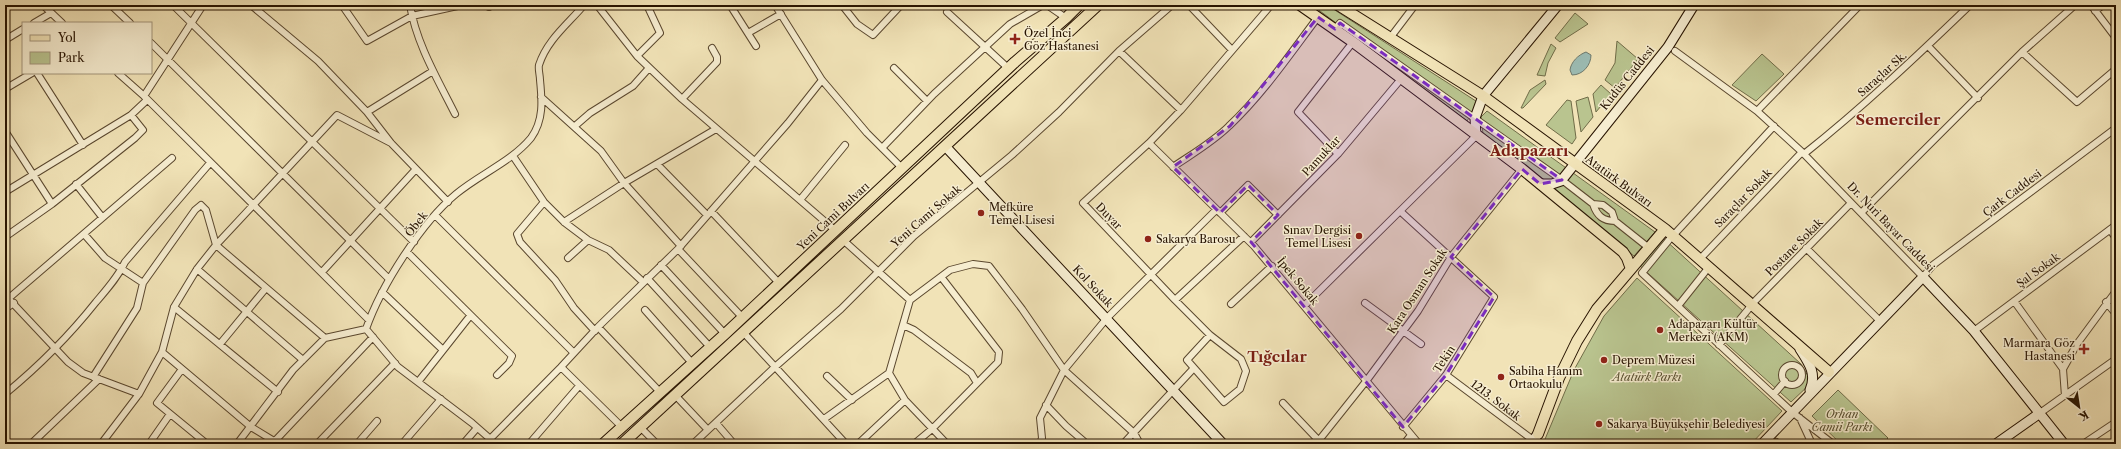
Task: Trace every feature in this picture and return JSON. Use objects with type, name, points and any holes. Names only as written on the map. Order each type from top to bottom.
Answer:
[{"type":"main road","name":"Yeni Cami Bulvarı","points":[[603,444],[725,334],[1008,68],[1079,5]]},
{"type":"main road","points":[[622,444],[1098,5]]},
{"type":"main road","points":[[1300,5],[1318,17],[1337,26],[1353,42],[1476,136],[1522,169],[1623,252],[1633,267]]},
{"type":"main road","name":"Atatürk Bulvarı","points":[[1338,5],[1483,96],[1665,229],[1751,306],[1829,372]]},
{"type":"main road","points":[[1476,136],[1475,118],[1483,96],[1558,5]]},
{"type":"main road","name":"Kudüs Caddesi","points":[[1562,180],[1574,162],[1668,47],[1694,5]]},
{"type":"main road","name":"Kol Sokak","points":[[945,146],[1223,444]]},
{"type":"main road","points":[[1540,184],[1552,184],[1562,180]]},
{"type":"main road","points":[[1534,440],[1559,378],[1577,341],[1597,309],[1665,229]]},
{"type":"main road","points":[[1762,444],[1829,372],[1922,277]]},
{"type":"main road","name":"Dr. Nuri Bayar Caddesi","points":[[1922,277],[1974,331],[2064,444]]},
{"type":"main road","points":[[1798,346],[1811,366],[1814,378],[1809,394]]},
{"type":"main road","points":[[1999,443],[2040,413]]},
{"type":"street","points":[[43,5],[61,22]]},
{"type":"street","points":[[111,5],[129,22]]},
{"type":"street","points":[[173,5],[414,242]]},
{"type":"street","points":[[5,192],[83,146],[131,114],[145,98],[203,5]]},
{"type":"street","points":[[251,5],[318,61],[367,112],[391,143],[448,202]]},
{"type":"street","points":[[342,5],[367,41],[412,16],[462,5]]},
{"type":"street","points":[[410,5],[412,16],[433,71],[455,114]]},
{"type":"street","name":"Öbek","points":[[366,329],[389,278],[414,242],[436,215],[448,202],[484,173],[513,156],[531,137],[542,115],[539,66],[550,41],[584,5]]},
{"type":"street","points":[[597,5],[636,56],[716,129],[836,231]]},
{"type":"street","points":[[636,56],[660,33],[647,5]]},
{"type":"street","points":[[730,5],[756,46]]},
{"type":"street","points":[[775,5],[822,80],[882,148],[902,168]]},
{"type":"street","points":[[842,5],[857,24],[873,35],[899,5]]},
{"type":"street","points":[[882,148],[927,101],[1010,24],[1043,5]]},
{"type":"street","points":[[1047,5],[1066,18]]},
{"type":"street","name":"Yeni Cami Sokak","points":[[693,444],[776,366],[842,309],[914,236],[979,184],[1059,112],[1119,51],[1172,5]]},
{"type":"street","points":[[1189,5],[1232,50]]},
{"type":"street","name":"Duyar","points":[[1194,368],[1224,402],[1240,389],[1246,371],[1241,359],[1210,334],[1175,300],[1083,203],[1149,143],[1272,5]]},
{"type":"street","points":[[1390,38],[1416,5]]},
{"type":"street","points":[[1758,111],[1860,5]]},
{"type":"street","name":"Saraçlar Sk.","points":[[1803,153],[1850,117],[1928,46],[1970,5]]},
{"type":"street","points":[[1861,213],[1978,98],[2022,52],[2075,5]]},
{"type":"street","points":[[2091,5],[2116,38]]},
{"type":"street","points":[[2095,11],[2103,5]]},
{"type":"street","points":[[1347,11],[1337,26],[1475,118],[1593,204],[1603,205],[1612,212],[1615,221],[1649,248]]},
{"type":"street","points":[[948,12],[1008,68]]},
{"type":"street","points":[[36,22],[51,13]]},
{"type":"street","points":[[748,33],[781,14]]},
{"type":"street","points":[[1173,167],[1210,142],[1230,126],[1268,82],[1318,17]]},
{"type":"street","points":[[5,40],[22,30]]},
{"type":"street","points":[[1338,154],[1298,112],[1353,42]]},
{"type":"street","points":[[152,44],[389,278]]},
{"type":"street","points":[[1928,46],[1978,98]]},
{"type":"street","points":[[682,99],[717,62],[717,57],[712,48]]},
{"type":"street","points":[[1119,51],[1180,110]]},
{"type":"street","name":"Dr. Nuri Bayar Caddesi","points":[[1675,52],[1758,111],[1803,153],[1922,277]]},
{"type":"street","points":[[2022,52],[2077,102],[2116,69]]},
{"type":"street","points":[[575,126],[590,113],[633,86],[649,68]]},
{"type":"street","points":[[894,68],[927,101]]},
{"type":"street","points":[[367,112],[433,71]]},
{"type":"street","points":[[5,89],[30,74]]},
{"type":"street","points":[[38,74],[83,146]]},
{"type":"street","points":[[119,74],[254,205],[369,320]]},
{"type":"street","name":"Pamuklar","points":[[1250,242],[1338,154],[1401,78]]},
{"type":"street","points":[[490,439],[596,329],[679,248],[788,123],[822,80]]},
{"type":"street","points":[[541,97],[601,150],[624,183],[679,248],[742,317]]},
{"type":"street","points":[[5,237],[52,204],[136,138],[142,130],[131,114]]},
{"type":"street","points":[[101,444],[139,394],[162,352],[174,307],[197,269],[216,245],[337,115],[391,143]]},
{"type":"street","points":[[1774,126],[1673,236],[1642,273],[1792,412],[1833,444]]},
{"type":"street","name":"Çark Caddesi","points":[[1922,277],[1933,265],[2116,128]]},
{"type":"street","points":[[564,222],[624,183],[716,129]]},
{"type":"street","points":[[5,131],[52,204]]},
{"type":"street","points":[[1305,305],[1476,136]]},
{"type":"street","name":"İpek Sokak","points":[[1149,143],[1244,236],[1272,266],[1419,444]]},
{"type":"street","points":[[800,200],[845,144]]},
{"type":"street","name":"Saraçlar Sokak","points":[[1700,259],[1803,153]]},
{"type":"street","points":[[513,156],[544,202],[564,222],[588,240],[609,250],[645,280],[710,347]]},
{"type":"street","points":[[139,394],[83,373],[68,362],[54,349],[14,302],[7,296],[84,234],[172,158]]},
{"type":"street","points":[[5,394],[39,366],[82,318],[121,270],[125,262],[210,162]]},
{"type":"street","points":[[657,164],[709,213],[779,283]]},
{"type":"street","points":[[322,272],[350,239],[416,169]]},
{"type":"street","name":"Kara Osman Sokak","points":[[1319,443],[1418,311],[1451,256],[1522,169]]},
{"type":"street","points":[[76,184],[102,217]]},
{"type":"street","points":[[1040,444],[1042,438],[1040,418],[1064,370],[1107,318],[1151,275],[1248,185],[1278,214]]},
{"type":"street","points":[[544,202],[517,234],[520,242],[555,280],[574,308],[660,392]]},
{"type":"street","name":"Postane Sokak","points":[[1718,345],[1751,306],[1851,203]]},
{"type":"street","points":[[1593,204],[1596,213],[1607,221],[1615,221]]},
{"type":"street","points":[[31,444],[96,378],[137,308],[143,283],[195,210],[201,206],[206,210],[216,245],[325,338]]},
{"type":"street","points":[[1400,211],[1451,256]]},
{"type":"street","points":[[436,215],[574,353]]},
{"type":"street","name":"Şal Sokak","points":[[1974,331],[2116,225]]},
{"type":"street","points":[[2110,230],[2116,238]]},
{"type":"street","points":[[84,234],[105,258],[121,270],[143,283]]},
{"type":"street","points":[[1175,300],[1244,236]]},
{"type":"street","points":[[568,258],[588,240]]},
{"type":"street","points":[[843,240],[910,300]]},
{"type":"street","points":[[1806,248],[1879,320]]},
{"type":"street","points":[[407,252],[512,356],[497,375]]},
{"type":"street","name":"Tekin","points":[[1404,427],[1446,375],[1494,297],[1451,256]]},
{"type":"street","points":[[824,419],[889,373],[910,300],[942,278],[950,270],[972,264],[989,266],[1022,309],[1064,370],[1134,433],[1140,444]]},
{"type":"street","points":[[661,265],[725,334]]},
{"type":"street","points":[[1230,304],[1272,266]]},
{"type":"street","points":[[1678,306],[1709,267]]},
{"type":"street","points":[[197,269],[303,360]]},
{"type":"street","points":[[914,444],[932,429],[998,362],[999,352],[942,278]]},
{"type":"street","points":[[220,344],[246,310],[266,288]]},
{"type":"street","points":[[2063,369],[2077,344],[2106,302],[2116,291]]},
{"type":"street","points":[[382,292],[443,350]]},
{"type":"street","points":[[2014,301],[2063,369],[2065,396]]},
{"type":"street","points":[[5,309],[14,302]]},
{"type":"street","points":[[2106,302],[2116,314]]},
{"type":"street","points":[[1364,303],[1421,344]]},
{"type":"street","points":[[174,307],[278,392]]},
{"type":"street","points":[[646,310],[692,363]]},
{"type":"street","points":[[418,382],[470,316]]},
{"type":"street","points":[[903,325],[914,330],[971,374],[977,383]]},
{"type":"street","points":[[237,444],[303,360],[325,338],[366,329],[395,363],[496,444]]},
{"type":"street","points":[[743,332],[776,366],[846,444]]},
{"type":"street","points":[[1123,444],[1194,368],[1187,360],[1210,334]]},
{"type":"street","points":[[162,352],[251,427],[273,442],[373,337]]},
{"type":"street","points":[[2040,413],[2116,360]]},
{"type":"street","points":[[317,444],[395,363]]},
{"type":"street","points":[[560,367],[622,428]]},
{"type":"street","points":[[182,369],[157,403],[207,444]]},
{"type":"street","points":[[889,373],[905,400],[947,444]]},
{"type":"street","name":"1213. Sokak","points":[[1446,375],[1534,440]]},
{"type":"street","points":[[827,376],[852,400]]},
{"type":"street","points":[[1774,394],[1785,381]]},
{"type":"street","points":[[529,444],[579,386]]},
{"type":"street","points":[[675,395],[708,430]]},
{"type":"street","points":[[402,444],[441,399]]},
{"type":"street","points":[[858,444],[905,400]]},
{"type":"street","points":[[1283,403],[1319,443]]},
{"type":"street","points":[[1046,405],[1066,426],[1087,444]]},
{"type":"street","points":[[149,444],[170,414]]},
{"type":"street","points":[[1800,418],[1812,444]]},
{"type":"street","points":[[356,444],[377,421]]},
{"type":"street","points":[[2083,444],[2116,422]]},
{"type":"street","points":[[716,423],[734,444]]},
{"type":"street","points":[[640,427],[657,444]]},
{"type":"street","points":[[463,444],[477,428]]},
{"type":"street","points":[[1404,444],[1411,435]]},
{"type":"highlighted area","points":[[1318,17],[1335,29],[1340,23],[1562,180],[1540,184],[1522,169],[1451,257],[1494,297],[1446,375],[1403,427],[1251,242],[1278,215],[1248,185],[1220,213],[1173,167],[1230,126]]},
{"type":"green space","points":[[1312,5],[1327,5],[1479,103],[1467,121]]},
{"type":"green space","points":[[1575,13],[1588,24],[1560,42],[1555,38]]},
{"type":"green space","points":[[1617,41],[1638,59],[1615,88],[1605,80],[1615,63]]},
{"type":"green space","points":[[1551,44],[1556,48],[1548,63],[1545,76],[1537,75]]},
{"type":"green space","points":[[1762,54],[1784,74],[1756,101],[1732,85]]},
{"type":"green space","points":[[1545,80],[1546,84],[1523,108],[1521,108],[1530,90]]},
{"type":"green space","points":[[1601,85],[1611,94],[1596,112],[1593,94]]},
{"type":"green space","points":[[1588,97],[1593,117],[1581,132],[1576,101]]},
{"type":"green space","points":[[1567,100],[1571,101],[1576,138],[1572,144],[1546,125]]},
{"type":"green space","points":[[1487,111],[1655,232],[1634,256],[1483,134],[1481,117]]},
{"type":"green space","points":[[1663,238],[1801,364],[1808,376],[1809,385],[1791,402],[1640,266]]},
{"type":"green space","name":"Atatürk Parkı","points":[[1637,278],[1782,411],[1751,444],[1543,444],[1574,370],[1604,316]]},
{"type":"green space","name":"Orhan Camii Parkı","points":[[1838,390],[1888,438],[1882,444],[1841,444],[1812,416]]},
{"type":"water","points":[[1586,52],[1591,55],[1588,66],[1580,73],[1572,75],[1570,70],[1573,62]]},
{"type":"place","name":"Özel İnci Göz Hastanesi","points":[[1015,39]]},
{"type":"place","name":"Mefküre Temel Lisesi","points":[[981,213]]},
{"type":"place","name":"Sınav Dergisi Temel Lisesi","points":[[1359,236]]},
{"type":"place","name":"Sakarya Barosu","points":[[1148,239]]},
{"type":"place","name":"Adapazarı Kültür Merkezi (AKM)","points":[[1660,330]]},
{"type":"place","name":"Marmara Göz Hastanesi","points":[[2084,349]]},
{"type":"place","name":"Deprem Müzesi","points":[[1604,360]]},
{"type":"place","name":"Sabiha Hanım Ortaokulu","points":[[1501,377]]},
{"type":"place","name":"Sakarya Büyükşehir Belediyesi","points":[[1599,424]]},
{"type":"district","name":"Semerciler","points":[[1898,120]]},
{"type":"district","name":"Adapazarı","points":[[1529,151]]},
{"type":"district","name":"Tığcılar","points":[[1277,357]]}]
